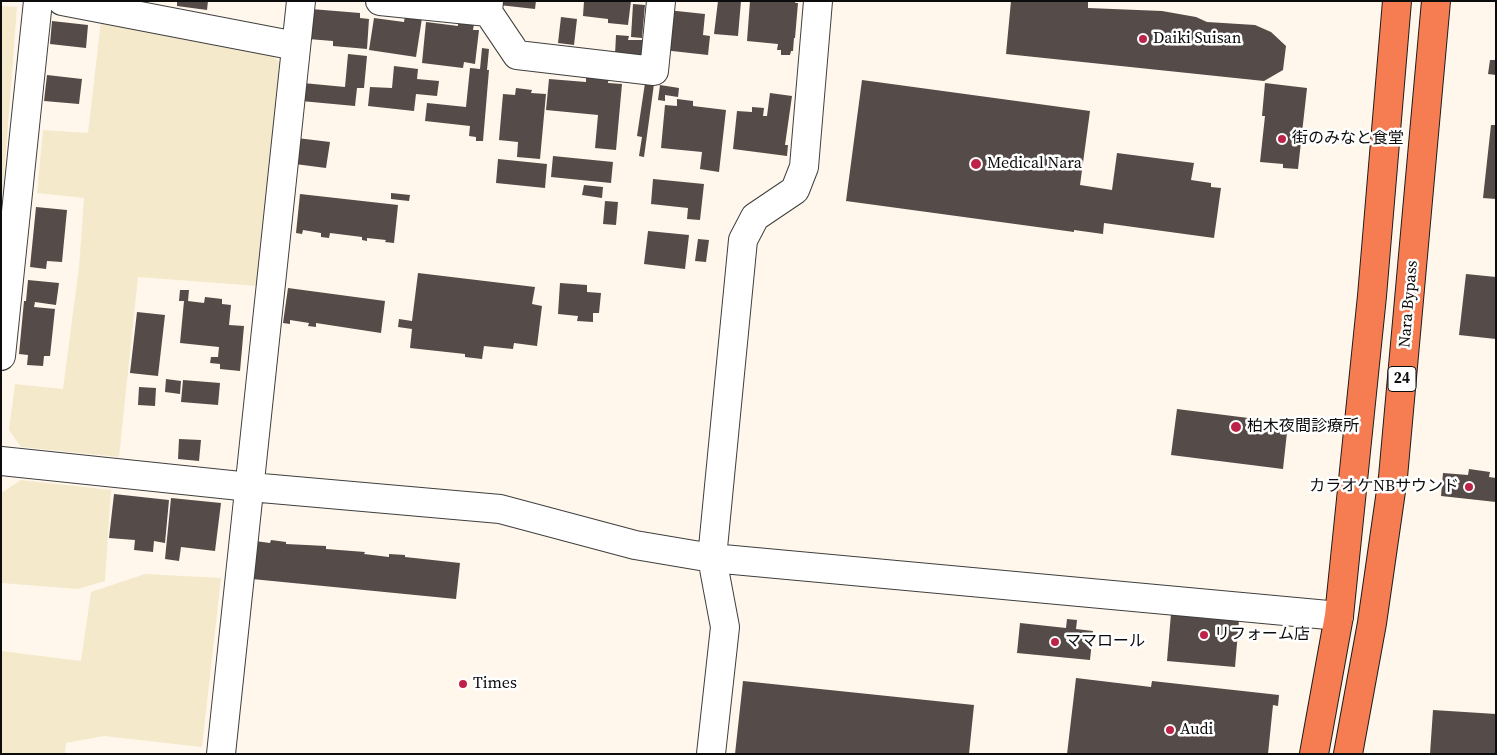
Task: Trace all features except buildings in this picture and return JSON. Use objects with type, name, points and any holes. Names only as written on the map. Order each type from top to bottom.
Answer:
[{"type":"highway","name":"24","points":[[1314,754],[1338,616],[1372,296],[1397,1]]},
{"type":"highway","name":"Nara Bypass","points":[[1348,754],[1372,623],[1393,477],[1436,1]]},
{"type":"street","points":[[1,356],[38,1]]},
{"type":"street","points":[[62,1],[296,46]]},
{"type":"street","points":[[221,754],[302,1]]},
{"type":"street","points":[[380,1],[488,6],[517,55],[654,71],[662,1]]},
{"type":"street","points":[[711,754],[726,627],[712,558],[743,240],[755,217],[795,190],[804,167],[818,1]]},
{"type":"street","points":[[1,461],[250,487],[500,508],[635,545],[712,558],[1338,616]]},
{"type":"shaded area","points":[[1,6],[17,7],[1,217]]},
{"type":"shaded area","points":[[101,21],[268,51],[284,67],[258,286],[138,277],[119,457],[21,447],[9,430],[15,384],[63,389],[79,267],[84,198],[37,193],[43,130],[88,133]]},
{"type":"shaded area","points":[[21,480],[111,490],[105,581],[78,589],[1,583],[1,493]]},
{"type":"shaded area","points":[[145,574],[221,578],[202,747],[104,736],[66,743],[65,754],[1,754],[1,651],[81,661],[91,592]]},
{"type":"place","name":"Daiki Suisan","points":[[1143,39]]},
{"type":"place","name":"街のみなと食堂","points":[[1282,139]]},
{"type":"place","name":"Medical Nara","points":[[976,164]]},
{"type":"place","name":"柏木夜間診療所","points":[[1236,427]]},
{"type":"place","name":"カラオケNBサウンド","points":[[1469,487]]},
{"type":"place","name":"リフォーム店","points":[[1204,635]]},
{"type":"place","name":"ママロール","points":[[1055,642]]},
{"type":"place","name":"Times","points":[[463,684]]},
{"type":"place","name":"Audi","points":[[1170,730]]}]
